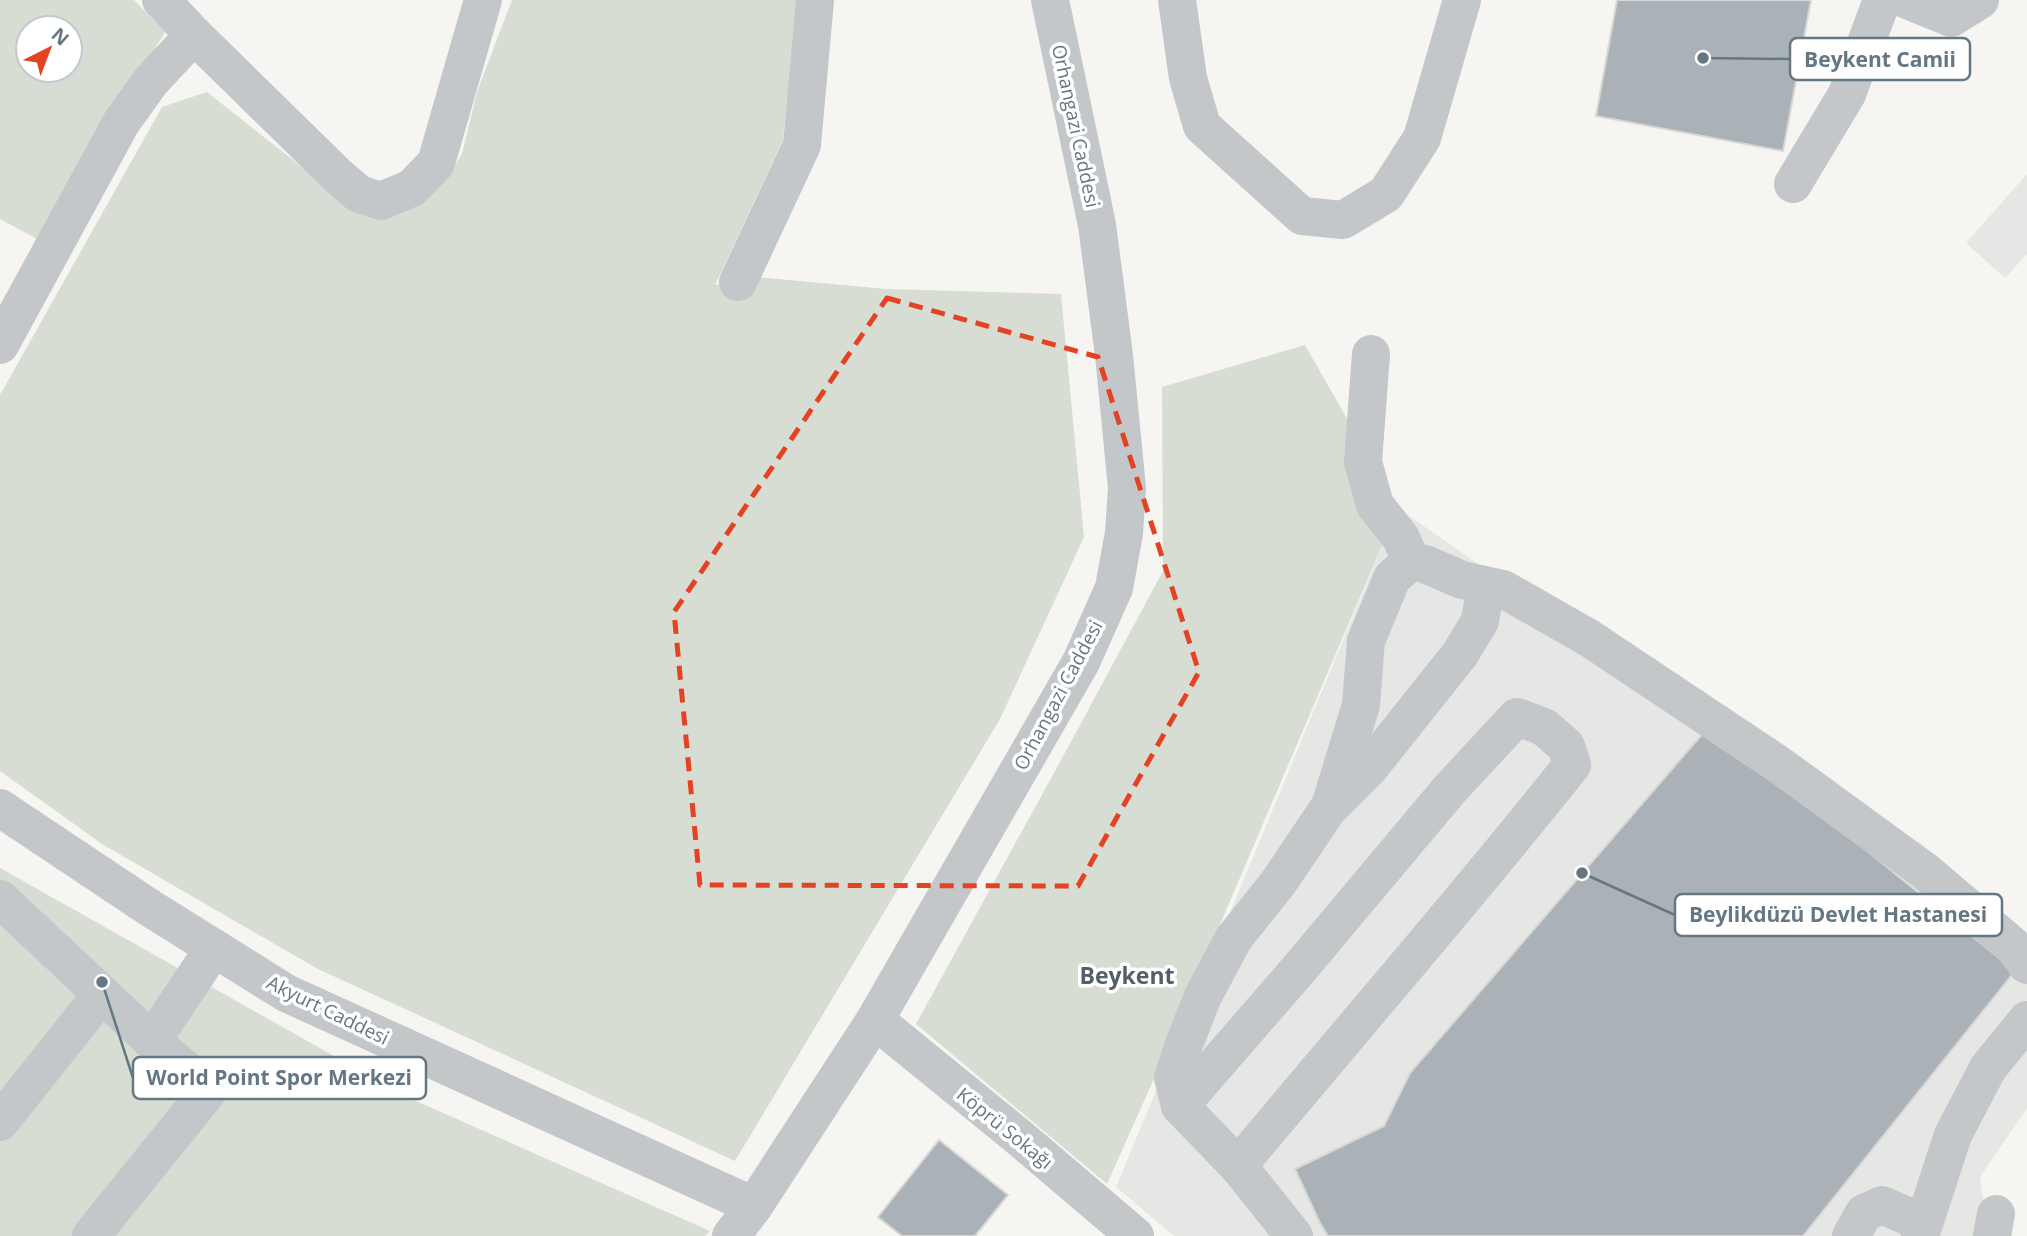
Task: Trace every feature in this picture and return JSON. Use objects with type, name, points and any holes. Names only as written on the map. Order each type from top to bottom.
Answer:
[{"type":"street","points":[[161,0],[338,176],[359,194],[381,201],[412,188],[436,163],[483,0]]},
{"type":"street","points":[[738,282],[802,145],[815,0]]},
{"type":"street","name":"Orhangazi Caddesi","points":[[731,1236],[754,1206],[875,1020],[1081,662],[1114,588],[1125,533],[1127,488],[1114,355],[1097,225],[1050,0]]},
{"type":"street","points":[[1177,0],[1188,78],[1202,126],[1302,216],[1343,220],[1386,194],[1422,138],[1462,0]]},
{"type":"street","points":[[1793,184],[1847,93],[1882,0]]},
{"type":"street","points":[[1907,0],[1951,18],[1980,0]]},
{"type":"street","points":[[0,345],[121,123],[151,80],[194,35]]},
{"type":"street","points":[[1371,354],[1363,462],[1375,505],[1401,538],[1411,561]]},
{"type":"street","points":[[1411,561],[1462,580],[1503,589],[1589,638],[1778,764],[1925,871],[2013,946],[2027,965]]},
{"type":"street","points":[[1330,806],[1361,705],[1366,641],[1392,579],[1411,561]]},
{"type":"street","points":[[1294,1236],[1238,1166],[1180,1106],[1173,1078],[1203,996],[1234,938],[1278,883],[1330,806],[1370,767],[1460,654],[1480,621],[1486,586]]},
{"type":"street","points":[[1180,1106],[1450,789],[1517,717],[1544,727],[1566,746],[1572,765],[1238,1166]]},
{"type":"street","name":"Akyurt Caddesi","points":[[0,808],[150,908],[286,993],[754,1206]]},
{"type":"street","points":[[0,899],[101,995],[209,1090],[91,1236]]},
{"type":"street","points":[[152,1041],[214,948]]},
{"type":"street","points":[[0,1122],[101,995]]},
{"type":"street","name":"Köprü Sokağı","points":[[875,1020],[1135,1236]]},
{"type":"street","points":[[1928,1232],[1953,1135],[1988,1068],[2027,1020]]},
{"type":"street","points":[[1928,1232],[1967,1142],[2027,1051]]},
{"type":"street","points":[[1851,1236],[1864,1213],[1882,1205],[1928,1232]]},
{"type":"highlighted area","points":[[887,298],[1098,357],[1199,672],[1078,886],[700,885],[674,612]]},
{"type":"shaded area","points":[[0,0],[134,0],[165,32],[37,239],[0,219]]},
{"type":"shaded area","points":[[512,0],[797,0],[783,140],[715,285],[758,277],[886,289],[1061,294],[1084,537],[1000,719],[735,1161],[316,968],[102,844],[0,771],[0,395],[162,107],[207,92],[350,205],[447,177],[462,154],[477,92]]},
{"type":"shaded area","points":[[2027,174],[2027,254],[2005,278],[1966,243]]},
{"type":"shaded area","points":[[1305,345],[1398,508],[1107,1184],[916,1024],[1163,571],[1162,387]]},
{"type":"shaded area","points":[[1398,508],[1807,794],[2027,952],[2027,1108],[1980,1177],[1989,1236],[1174,1236],[1116,1187]]},
{"type":"shaded area","points":[[0,868],[407,1097],[710,1231],[705,1236],[0,1236]]},
{"type":"building","points":[[1617,0],[1811,0],[1783,151],[1596,116]]},
{"type":"building","points":[[1711,724],[2015,971],[1803,1236],[1328,1236],[1295,1169],[1384,1126],[1410,1073]]},
{"type":"building","points":[[939,1140],[1008,1195],[975,1236],[902,1236],[878,1217]]},
{"type":"place","name":"Beykent Camii","points":[[1703,58]]},
{"type":"place","name":"Beylikdüzü Devlet Hastanesi","points":[[1582,873]]},
{"type":"place","name":"World Point Spor Merkezi","points":[[102,982]]},
{"type":"district","name":"Beykent","points":[[1127,976]]}]
